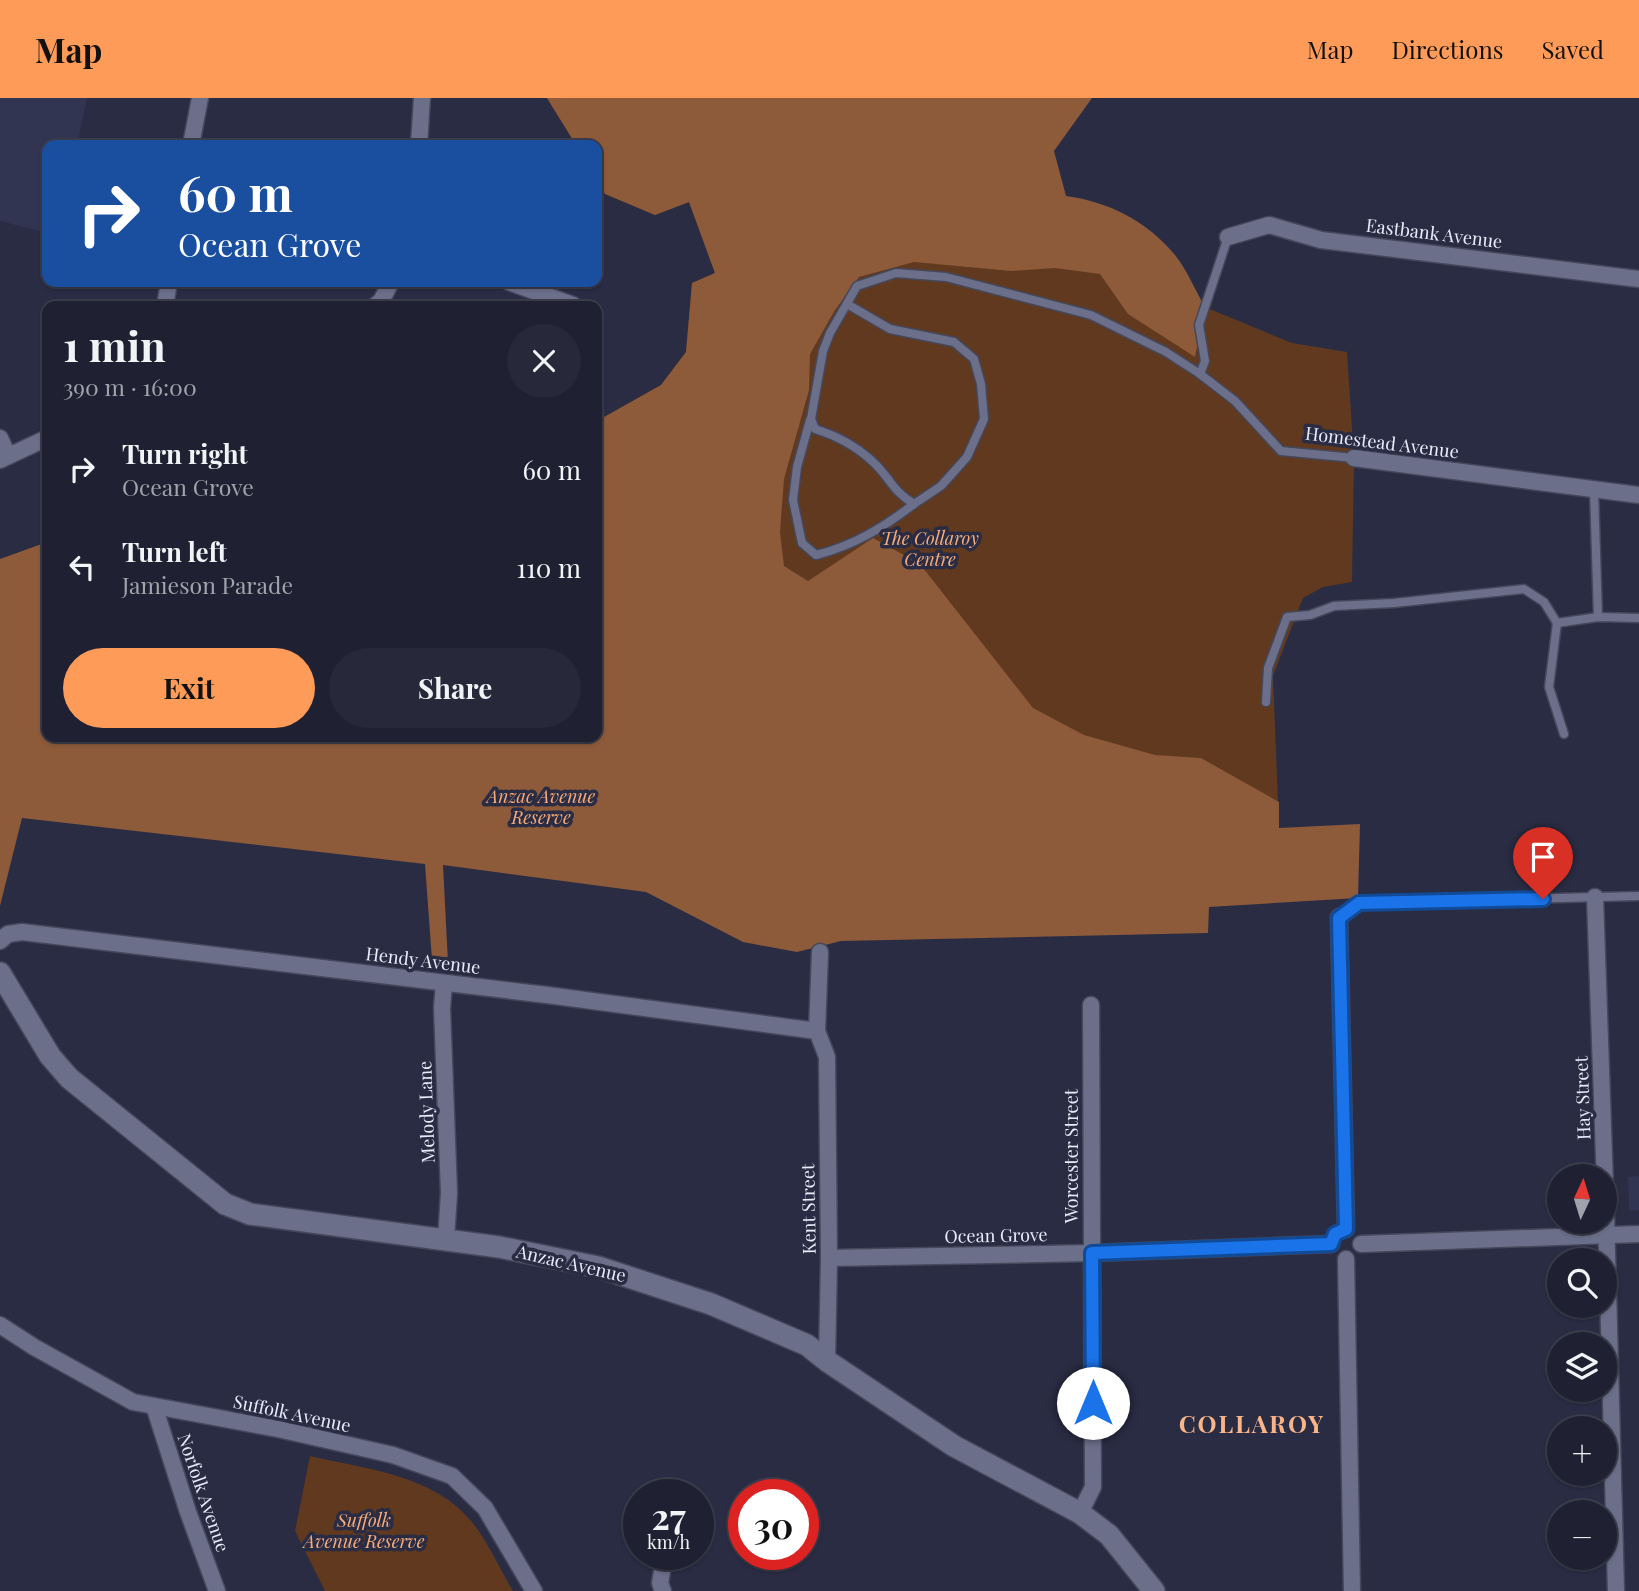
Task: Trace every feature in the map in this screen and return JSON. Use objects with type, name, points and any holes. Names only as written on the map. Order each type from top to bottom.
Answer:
[{"type":"street","points":[[192,140],[200,98]]},
{"type":"street","points":[[419,140],[422,98]]},
{"type":"street","name":"Eastbank Avenue","points":[[1228,237],[1269,225],[1321,240],[1639,279]]},
{"type":"street","points":[[523,287],[562,301]]},
{"type":"street","points":[[0,438],[4,458],[42,440]]},
{"type":"street","name":"Homestead Avenue","points":[[1354,458],[1639,495]]},
{"type":"street","name":"Hay Street","points":[[1595,897],[1605,1164]]},
{"type":"street","points":[[1339,918],[1346,1229]]},
{"type":"street","name":"Hendy Avenue","points":[[0,941],[8,934],[22,932],[817,1031]]},
{"type":"street","points":[[817,1031],[820,953]]},
{"type":"street","name":"Anzac Avenue","points":[[0,973],[50,1056],[69,1078],[225,1204],[250,1214],[499,1247],[598,1267],[711,1304],[807,1345],[827,1362],[954,1446],[1080,1513],[1109,1535],[1154,1591]]},
{"type":"street","name":"Melody Lane","points":[[444,983],[442,1008],[449,1193],[446,1240]]},
{"type":"street","name":"Worcester Street","points":[[1080,1513],[1093,1487],[1090,1005]]},
{"type":"street","name":"Kent Street","points":[[817,1031],[827,1057],[827,1362]]},
{"type":"street","points":[[1346,1229],[1356,1233],[1361,1244],[1357,1255],[1346,1259],[1335,1255],[1331,1244],[1335,1234],[1346,1229]]},
{"type":"street","points":[[1361,1244],[1607,1234]]},
{"type":"street","name":"Hay Street","points":[[1607,1234],[1616,1591]]},
{"type":"street","points":[[1617,1234],[1639,1234]]},
{"type":"street","name":"Ocean Grove","points":[[829,1258],[1092,1253],[1331,1244]]},
{"type":"street","points":[[1346,1259],[1352,1591]]},
{"type":"street","name":"Suffolk Avenue","points":[[0,1325],[133,1402],[278,1429],[393,1455],[452,1476],[485,1508],[534,1591]]},
{"type":"street","name":"Norfolk Avenue","points":[[154,1406],[217,1591]]},
{"type":"street","points":[[662,1570],[660,1583],[663,1591]]},
{"type":"lane","points":[[1200,374],[1205,362],[1199,325],[1228,237]]},
{"type":"lane","name":"Homestead Avenue","points":[[915,504],[890,523],[840,549],[816,555],[802,543],[793,499],[797,467],[811,419],[823,351],[830,333],[857,286],[896,273],[946,276],[1091,315],[1166,352],[1200,374],[1235,401],[1281,451],[1354,458]]},
{"type":"lane","points":[[811,419],[815,429],[837,436],[874,463],[898,494],[915,504],[941,486],[967,457],[984,419],[981,384],[974,359],[954,342],[890,329],[847,304]]},
{"type":"lane","points":[[1594,489],[1598,617]]},
{"type":"lane","points":[[1266,702],[1268,668],[1287,617],[1310,615],[1334,606],[1394,603],[1524,589],[1544,602],[1557,623],[1549,687],[1564,734]]},
{"type":"lane","points":[[1557,623],[1598,617],[1639,618]]},
{"type":"lane","points":[[1339,918],[1359,903],[1639,897]]},
{"type":"shaded area","points":[[0,98],[87,98],[78,140],[42,140],[42,232],[0,221]]},
{"type":"shaded area","points":[[1639,1176],[1639,1210],[1629,1210],[1628,1177]]},
{"type":"green space","name":"The Collaroy Centre","points":[[547,98],[1205,307],[1292,343],[1347,352],[1354,458],[1352,582],[1323,587],[1303,598],[1273,676],[1279,828],[602,738],[602,418],[661,385],[686,352],[692,283],[715,273],[689,202],[655,215],[605,194],[602,189],[602,140],[573,140]]},
{"type":"green space","name":"Anzac Avenue Reserve","points":[[547,98],[1092,98],[1054,151],[1066,196],[1097,203],[1126,215],[1152,232],[1175,255],[1205,307],[1195,357],[1128,314],[1100,274],[1055,268],[1011,271],[914,262],[859,277],[835,310],[810,354],[809,390],[784,479],[780,532],[784,566],[808,581],[873,538],[920,564],[1033,708],[1084,735],[1155,755],[1201,758],[1279,802],[1279,828],[1360,824],[1358,898],[1209,907],[1208,933],[841,941],[797,952],[743,942],[646,892],[443,865],[448,963],[432,960],[425,864],[22,818],[0,906],[0,559],[42,544],[42,742],[602,742],[602,418],[661,385],[686,352],[692,283],[715,273],[689,202],[655,215],[605,194],[602,189],[602,140],[573,140]]},
{"type":"green space","name":"Suffolk Avenue Reserve","points":[[310,1456],[398,1476],[439,1494],[472,1522],[513,1591],[325,1591],[295,1531]]},
{"type":"district","name":"COLLAROY","points":[[1252,1425]]},
{"type":"route","points":[[1093,1403],[1092,1253],[1331,1244],[1335,1234],[1346,1229],[1339,918],[1359,903],[1543,899]]}]
